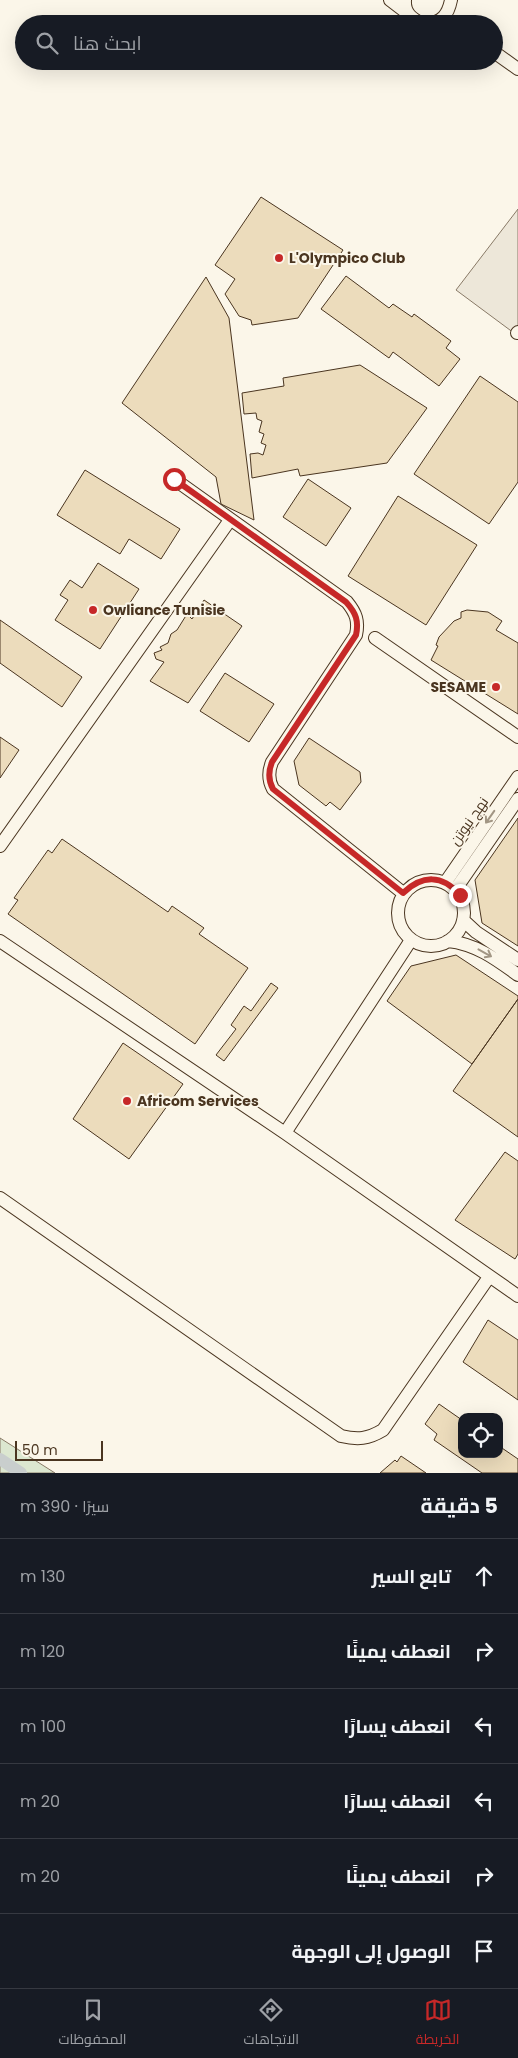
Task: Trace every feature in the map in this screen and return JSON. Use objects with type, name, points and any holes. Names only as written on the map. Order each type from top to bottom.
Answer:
[{"type":"street","points":[[390,0],[406,6]]},
{"type":"street","points":[[450,15],[451,0]]},
{"type":"street","points":[[503,58],[518,69]]},
{"type":"street","points":[[174,479],[346,602],[355,612],[358,624],[356,635],[272,762],[269,771],[269,782],[273,789],[403,893]]},
{"type":"street","points":[[0,846],[230,520]]},
{"type":"street","points":[[375,638],[518,737]]},
{"type":"street","name":"نهج نيوتن","points":[[450,886],[518,777]]},
{"type":"street","name":"نهج نيوتن","points":[[450,886],[518,799]]},
{"type":"street","points":[[448,942],[458,932],[463,920],[464,907],[460,895],[450,886],[438,880],[425,879],[413,884],[403,893],[398,905],[397,918],[402,930],[410,940],[422,945],[436,946],[448,942],[461,942],[476,948],[518,975]]},
{"type":"street","points":[[463,920],[476,932],[518,960]]},
{"type":"street","points":[[284,1133],[410,940]]},
{"type":"street","points":[[0,941],[284,1133],[518,1296]]},
{"type":"street","points":[[0,1198],[341,1436],[357,1440],[370,1438],[383,1430],[489,1276]]},
{"type":"green space","points":[[0,1438],[55,1473],[0,1473]]},
{"type":"shaded area","points":[[518,209],[518,336],[456,290]]},
{"type":"building","name":"L'Olympico Club","points":[[261,197],[343,250],[298,318],[252,325],[251,320],[239,316],[225,294],[235,279],[215,265]]},
{"type":"building","points":[[346,276],[389,308],[393,304],[412,317],[414,314],[451,341],[446,348],[460,359],[439,386],[393,352],[389,358],[321,309]]},
{"type":"building","points":[[206,277],[229,318],[254,520],[221,504],[216,477],[122,403]]},
{"type":"building","points":[[360,365],[427,408],[387,463],[300,476],[298,469],[252,478],[250,454],[258,453],[263,455],[266,445],[261,443],[264,434],[259,432],[262,421],[257,419],[256,413],[244,414],[242,393],[284,386],[283,378]]},
{"type":"building","points":[[480,376],[518,402],[518,482],[489,524],[414,474]]},
{"type":"building","points":[[85,470],[180,529],[161,559],[129,539],[120,554],[57,515]]},
{"type":"building","points":[[308,479],[351,508],[326,546],[283,517]]},
{"type":"building","points":[[398,496],[477,545],[426,625],[348,576]]},
{"type":"building","name":"Owliance Tunisie","points":[[98,563],[139,589],[100,649],[55,620],[68,600],[60,595],[70,580],[82,588]]},
{"type":"building","points":[[204,600],[242,626],[188,703],[150,681],[164,662],[156,659],[154,653],[162,650],[160,647],[168,643],[171,634],[177,630],[187,614],[192,619]]},
{"type":"building","name":"SESAME","points":[[467,610],[488,612],[502,621],[496,630],[518,643],[518,714],[431,660],[438,646],[436,645],[439,637],[454,621],[461,618],[461,612]]},
{"type":"building","points":[[0,620],[82,677],[62,707],[0,663]]},
{"type":"building","points":[[225,673],[274,704],[249,742],[200,711]]},
{"type":"building","points":[[0,737],[19,750],[0,778]]},
{"type":"building","points":[[309,738],[360,772],[361,782],[340,810],[330,802],[326,806],[299,785],[294,761]]},
{"type":"building","points":[[518,818],[518,946],[482,923],[475,880]]},
{"type":"building","points":[[62,839],[168,912],[172,906],[204,928],[199,934],[248,968],[195,1044],[8,914],[18,900],[14,898],[48,850],[52,853]]},
{"type":"building","points":[[456,955],[518,996],[518,999],[472,1064],[387,1001],[411,966]]},
{"type":"building","points":[[271,983],[278,988],[224,1061],[216,1055],[236,1029],[231,1025],[244,1006],[251,1011]]},
{"type":"building","points":[[518,999],[518,1137],[453,1091]]},
{"type":"building","name":"Africom Services","points":[[123,1043],[183,1084],[129,1159],[73,1119]]},
{"type":"building","points":[[505,1152],[518,1161],[518,1254],[515,1259],[455,1220]]},
{"type":"building","points":[[488,1320],[518,1340],[518,1400],[463,1362]]},
{"type":"building","points":[[439,1404],[458,1417],[458,1456],[434,1440],[437,1434],[425,1424]]},
{"type":"building","points":[[503,1449],[518,1459],[518,1473],[482,1473],[460,1458],[503,1458]]},
{"type":"building","points":[[401,1456],[426,1473],[380,1473],[395,1460],[397,1462]]},
{"type":"waterway","points":[[0,1459],[21,1473]]},
{"type":"place","name":"L'Olympico Club","points":[[279,258]]},
{"type":"place","name":"Owliance Tunisie","points":[[93,610]]},
{"type":"place","name":"SESAME","points":[[496,687]]},
{"type":"place","name":"Africom Services","points":[[127,1101]]},
{"type":"route","points":[[174,479],[346,602],[355,612],[358,624],[356,635],[272,762],[269,771],[269,782],[273,789],[403,893],[413,884],[425,879],[438,880],[450,885],[460,895]]}]
